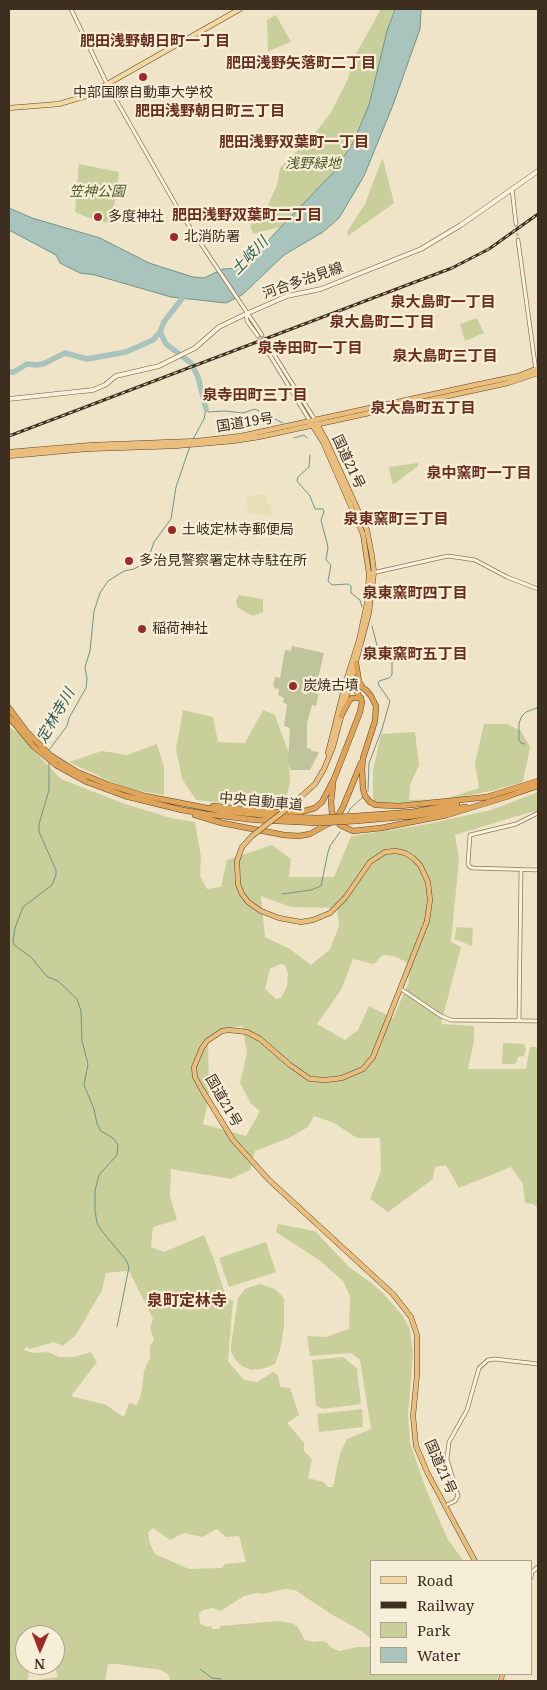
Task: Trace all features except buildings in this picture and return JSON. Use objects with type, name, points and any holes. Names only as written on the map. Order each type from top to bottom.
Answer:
[{"type":"highway","name":"国道19号","points":[[9,452],[86,445],[196,443],[259,437],[537,371]]},
{"type":"highway","name":"国道21号","points":[[314,423],[326,440],[367,530],[372,556],[369,612],[356,663],[322,773]]},
{"type":"highway","name":"国道19号","points":[[9,456],[183,443]]},
{"type":"highway","name":"国道21号","points":[[371,573],[359,640],[333,748],[322,773],[307,793],[252,836],[242,847],[237,860],[238,884],[248,902],[270,915],[301,922],[313,920],[330,913],[346,898],[370,862],[385,852],[396,851],[405,853],[413,858],[425,873],[430,900],[427,920],[401,989],[372,1057],[363,1069],[342,1078],[310,1079],[301,1074],[260,1039],[247,1032],[238,1030],[222,1031],[208,1041],[202,1048],[194,1067],[195,1077],[216,1115],[233,1140],[269,1180],[392,1294],[411,1317],[418,1335],[418,1375],[413,1416],[416,1446],[445,1506],[474,1560]]},
{"type":"highway","points":[[182,810],[222,823],[284,835],[310,834],[335,820],[343,807],[363,758],[376,713],[374,701],[359,682],[356,663]]},
{"type":"highway","points":[[349,682],[366,690]]},
{"type":"highway","points":[[163,800],[270,812],[301,812],[315,808],[322,802],[334,779],[360,712],[361,698],[349,682]]},
{"type":"highway","points":[[341,716],[352,698],[361,698]]},
{"type":"highway","name":"中央自動車道","points":[[9,708],[36,745]]},
{"type":"highway","name":"中央自動車道","points":[[9,717],[36,745],[87,782],[143,801],[182,810],[256,820],[356,819],[432,813],[509,796],[538,786]]},
{"type":"highway","points":[[363,758],[362,780],[365,796],[376,805],[409,805],[488,797]]},
{"type":"highway","name":"中央自動車道","points":[[65,767],[109,785],[163,800],[222,811],[319,820]]},
{"type":"highway","points":[[334,779],[331,802],[332,813],[340,826],[353,831],[381,828],[447,815],[509,796]]},
{"type":"highway","name":"中央自動車道","points":[[356,819],[422,810],[488,797],[538,781]]},
{"type":"main road","points":[[9,108],[65,103],[86,96],[240,9]]},
{"type":"main road","name":"河合多治見線","points":[[9,399],[93,390],[116,376],[158,366],[186,353],[220,327],[246,314],[287,296],[322,289],[421,249],[445,236],[538,171]]},
{"type":"street","points":[[71,9],[107,84],[181,214],[246,314],[252,318],[260,336]]},
{"type":"street","points":[[512,190],[516,224]]},
{"type":"street","points":[[518,240],[537,371]]},
{"type":"street","points":[[266,346],[314,423]]},
{"type":"street","points":[[371,573],[448,556],[475,560],[507,577],[538,589]]},
{"type":"street","points":[[538,813],[516,824],[470,835],[468,864],[470,867],[538,870]]},
{"type":"street","points":[[518,1020],[522,869]]},
{"type":"street","points":[[401,989],[441,1016],[451,1020],[538,1021]]},
{"type":"street","points":[[445,1506],[455,1501],[458,1496],[447,1459],[449,1442],[467,1410],[479,1368],[488,1360],[495,1359],[538,1364]]},
{"type":"shaded area","points":[[265,494],[273,516],[250,513],[246,504],[248,497]]},
{"type":"green space","name":"浅野緑地","points":[[381,9],[395,9],[392,14],[382,66],[373,88],[370,106],[347,158],[284,226],[253,234],[250,226],[267,207],[277,185],[280,168],[314,134],[330,114],[347,81],[356,54]]},
{"type":"green space","points":[[276,15],[291,42],[269,51],[267,20]]},
{"type":"green space","points":[[382,159],[394,203],[348,236],[347,232],[365,204]]},
{"type":"green space","name":"笠神公園","points":[[79,164],[119,172],[117,193],[109,223],[75,212]]},
{"type":"green space","points":[[477,318],[484,333],[465,341],[460,324]]},
{"type":"green space","points":[[418,463],[418,466],[394,484],[392,483],[389,467]]},
{"type":"green space","points":[[239,595],[263,599],[263,612],[253,616],[238,608],[236,601]]},
{"type":"green space","points":[[292,646],[324,653],[316,687],[320,689],[316,706],[312,705],[307,723],[307,748],[311,749],[311,751],[319,752],[310,770],[291,770],[288,761],[290,728],[284,726],[287,705],[283,702],[284,698],[278,695],[279,689],[274,688],[275,686],[273,685],[275,677],[280,678],[285,650],[291,651]]},
{"type":"green space","points":[[183,710],[213,717],[218,742],[245,743],[263,710],[275,715],[289,754],[290,782],[285,803],[233,804],[196,800],[182,779],[176,749]]},
{"type":"green space","points":[[484,724],[507,724],[521,731],[530,747],[523,782],[446,800],[409,803],[373,802],[373,771],[381,734],[415,732],[419,765],[410,785],[409,800],[445,799],[479,788],[475,763]]},
{"type":"green space","points":[[9,727],[19,733],[61,779],[125,804],[171,818],[195,822],[201,857],[200,876],[207,889],[221,887],[227,860],[272,845],[291,859],[289,877],[334,877],[351,836],[423,825],[491,810],[538,792],[538,813],[534,811],[455,835],[459,860],[451,942],[461,947],[441,1024],[474,1026],[474,1041],[468,1069],[526,1069],[530,1047],[538,1047],[538,1208],[533,1204],[525,1203],[523,1184],[511,1167],[459,1188],[446,1165],[435,1167],[433,1179],[388,1212],[370,1199],[381,1171],[380,1138],[357,1138],[334,1123],[314,1116],[308,1127],[289,1138],[255,1151],[250,1170],[231,1179],[171,1169],[170,1196],[177,1220],[153,1227],[151,1247],[164,1252],[204,1235],[226,1297],[233,1301],[228,1361],[244,1380],[257,1382],[273,1372],[278,1375],[280,1387],[290,1388],[299,1415],[287,1423],[304,1443],[304,1451],[312,1459],[308,1478],[323,1482],[328,1487],[333,1487],[340,1453],[347,1439],[371,1429],[360,1360],[351,1353],[310,1356],[307,1336],[326,1337],[349,1329],[350,1296],[343,1281],[319,1260],[276,1232],[278,1224],[315,1231],[349,1267],[383,1293],[402,1315],[410,1329],[413,1354],[408,1415],[410,1443],[426,1489],[448,1540],[463,1560],[370,1560],[370,1638],[295,1590],[285,1589],[244,1596],[221,1611],[213,1608],[204,1610],[199,1613],[200,1623],[206,1627],[211,1626],[212,1629],[219,1629],[221,1626],[278,1621],[292,1623],[297,1626],[305,1640],[326,1642],[332,1648],[339,1651],[357,1647],[370,1647],[370,1675],[498,1675],[497,1681],[170,1681],[169,1675],[161,1670],[108,1664],[105,1681],[28,1681],[9,1681]],"holes":[[[261,896],[291,907],[337,908],[339,926],[330,949],[311,965],[290,949],[265,937]],[[383,955],[393,956],[407,962],[409,982],[393,1018],[369,1006],[358,1030],[345,1040],[317,1024],[341,990],[353,959],[374,964]],[[280,964],[285,965],[288,974],[287,986],[281,998],[276,999],[265,989],[270,969]],[[242,1025],[247,1053],[240,1083],[251,1104],[260,1111],[246,1136],[203,1124],[209,1096],[208,1039]],[[129,1271],[153,1319],[150,1327],[154,1340],[150,1346],[150,1358],[144,1371],[141,1395],[137,1405],[129,1403],[124,1417],[106,1405],[71,1396],[97,1362],[91,1352],[74,1357],[59,1357],[48,1352],[34,1353],[24,1350],[26,1347],[30,1349],[54,1342],[63,1346],[76,1335],[102,1290],[106,1273]],[[153,1528],[170,1540],[184,1533],[202,1537],[217,1529],[226,1537],[239,1536],[246,1562],[225,1564],[222,1568],[189,1569],[155,1554],[150,1544],[148,1532]]]},
{"type":"green space","points":[[157,744],[164,767],[164,795],[124,788],[69,762],[102,751],[127,755]]},
{"type":"green space","points":[[457,927],[473,928],[472,946],[454,939]]},
{"type":"green space","points":[[503,1043],[524,1044],[526,1049],[524,1056],[518,1057],[516,1064],[502,1064]]},
{"type":"green space","points":[[266,1242],[276,1272],[229,1287],[219,1258]]},
{"type":"green space","points":[[260,1284],[275,1289],[284,1298],[284,1326],[280,1350],[275,1364],[262,1369],[251,1370],[242,1366],[235,1359],[231,1352],[231,1346],[238,1298],[245,1289]]},
{"type":"green space","points":[[343,1357],[357,1368],[361,1404],[322,1409],[316,1405],[312,1360]]},
{"type":"green space","points":[[362,1409],[363,1427],[319,1432],[317,1414]]},
{"type":"water","points":[[395,9],[421,9],[420,29],[393,105],[364,176],[339,218],[323,232],[284,255],[242,295],[226,303],[171,297],[95,275],[80,273],[60,263],[56,255],[9,230],[9,208],[32,218],[100,238],[149,263],[193,277],[204,278],[223,269],[244,268],[332,174],[353,143],[369,105],[387,31]]},
{"type":"waterway","name":"定林寺川","points":[[187,292],[164,322],[160,332],[166,344],[191,363],[198,377],[206,409]]},
{"type":"waterway","points":[[9,372],[14,372],[27,364],[43,364],[65,353],[87,359],[126,352],[153,340],[160,332]]},
{"type":"waterway","points":[[192,441],[204,419],[206,409],[208,412],[243,413],[255,409],[283,423]]},
{"type":"waterway","points":[[294,438],[304,435],[307,438]]},
{"type":"waterway","name":"定林寺川","points":[[49,750],[67,726],[69,718],[86,688],[85,667],[90,651],[94,611],[100,593],[108,581],[124,571],[134,569],[145,563],[149,557],[154,542],[171,519],[176,487],[190,446]]},
{"type":"waterway","points":[[310,455],[309,467],[298,477],[297,481],[310,496],[315,509],[323,509],[324,512],[321,520],[328,547],[326,560],[331,565],[328,581],[332,585],[348,584],[351,586],[351,593],[360,600],[362,607]]},
{"type":"waterway","points":[[368,791],[369,763],[390,701],[378,684],[379,681],[392,675],[392,659],[390,657],[380,657],[372,626]]},
{"type":"waterway","points":[[525,744],[519,740],[519,723],[526,712],[537,708],[538,703]]},
{"type":"waterway","name":"定林寺川","points":[[49,761],[49,790],[39,824],[39,832],[56,870],[56,875],[52,885],[23,907],[15,928],[13,941],[14,945],[32,958],[48,977],[58,981],[77,999],[81,1011],[82,1041],[88,1064],[84,1085],[94,1109],[97,1124],[101,1131],[113,1138],[118,1145],[117,1155],[99,1175],[95,1191],[97,1223],[126,1260],[129,1267],[117,1327]]},
{"type":"waterway","points":[[348,813],[363,797]]},
{"type":"waterway","points":[[282,894],[311,890],[321,886],[330,846],[340,832]]},
{"type":"waterway","points":[[200,1669],[212,1678],[221,1679]]},
{"type":"tunnel","points":[[516,224],[518,240]]},
{"type":"tunnel","points":[[262,335],[268,345]]},
{"type":"tunnel","points":[[258,336],[265,347]]},
{"type":"railway","points":[[9,436],[452,268],[489,249],[538,214]]},
{"type":"place","name":"中部国際自動車大学校","points":[[143,77]]},
{"type":"place","name":"多度神社","points":[[98,217]]},
{"type":"place","name":"北消防署","points":[[174,237]]},
{"type":"place","name":"土岐定林寺郵便局","points":[[172,530]]},
{"type":"place","name":"多治見警察署定林寺駐在所","points":[[129,561]]},
{"type":"place","name":"稲荷神社","points":[[142,629]]},
{"type":"place","name":"炭焼古墳","points":[[293,686]]},
{"type":"district","name":"肥田浅野朝日町一丁目","points":[[155,42]]},
{"type":"district","name":"肥田浅野矢落町二丁目","points":[[301,64]]},
{"type":"district","name":"肥田浅野朝日町三丁目","points":[[210,112]]},
{"type":"district","name":"肥田浅野双葉町一丁目","points":[[294,143]]},
{"type":"district","name":"肥田浅野双葉町二丁目","points":[[247,216]]},
{"type":"district","name":"泉大島町一丁目","points":[[443,303]]},
{"type":"district","name":"泉大島町二丁目","points":[[382,323]]},
{"type":"district","name":"泉寺田町一丁目","points":[[310,349]]},
{"type":"district","name":"泉大島町三丁目","points":[[445,357]]},
{"type":"district","name":"泉寺田町三丁目","points":[[255,396]]},
{"type":"district","name":"泉大島町五丁目","points":[[423,409]]},
{"type":"district","name":"泉中窯町一丁目","points":[[479,474]]},
{"type":"district","name":"泉東窯町三丁目","points":[[396,520]]},
{"type":"district","name":"泉東窯町四丁目","points":[[415,594]]},
{"type":"district","name":"泉東窯町五丁目","points":[[415,655]]},
{"type":"district","name":"泉町定林寺","points":[[187,1301]]},
{"type":"water label","name":"土岐川","points":[[250,256]]}]
